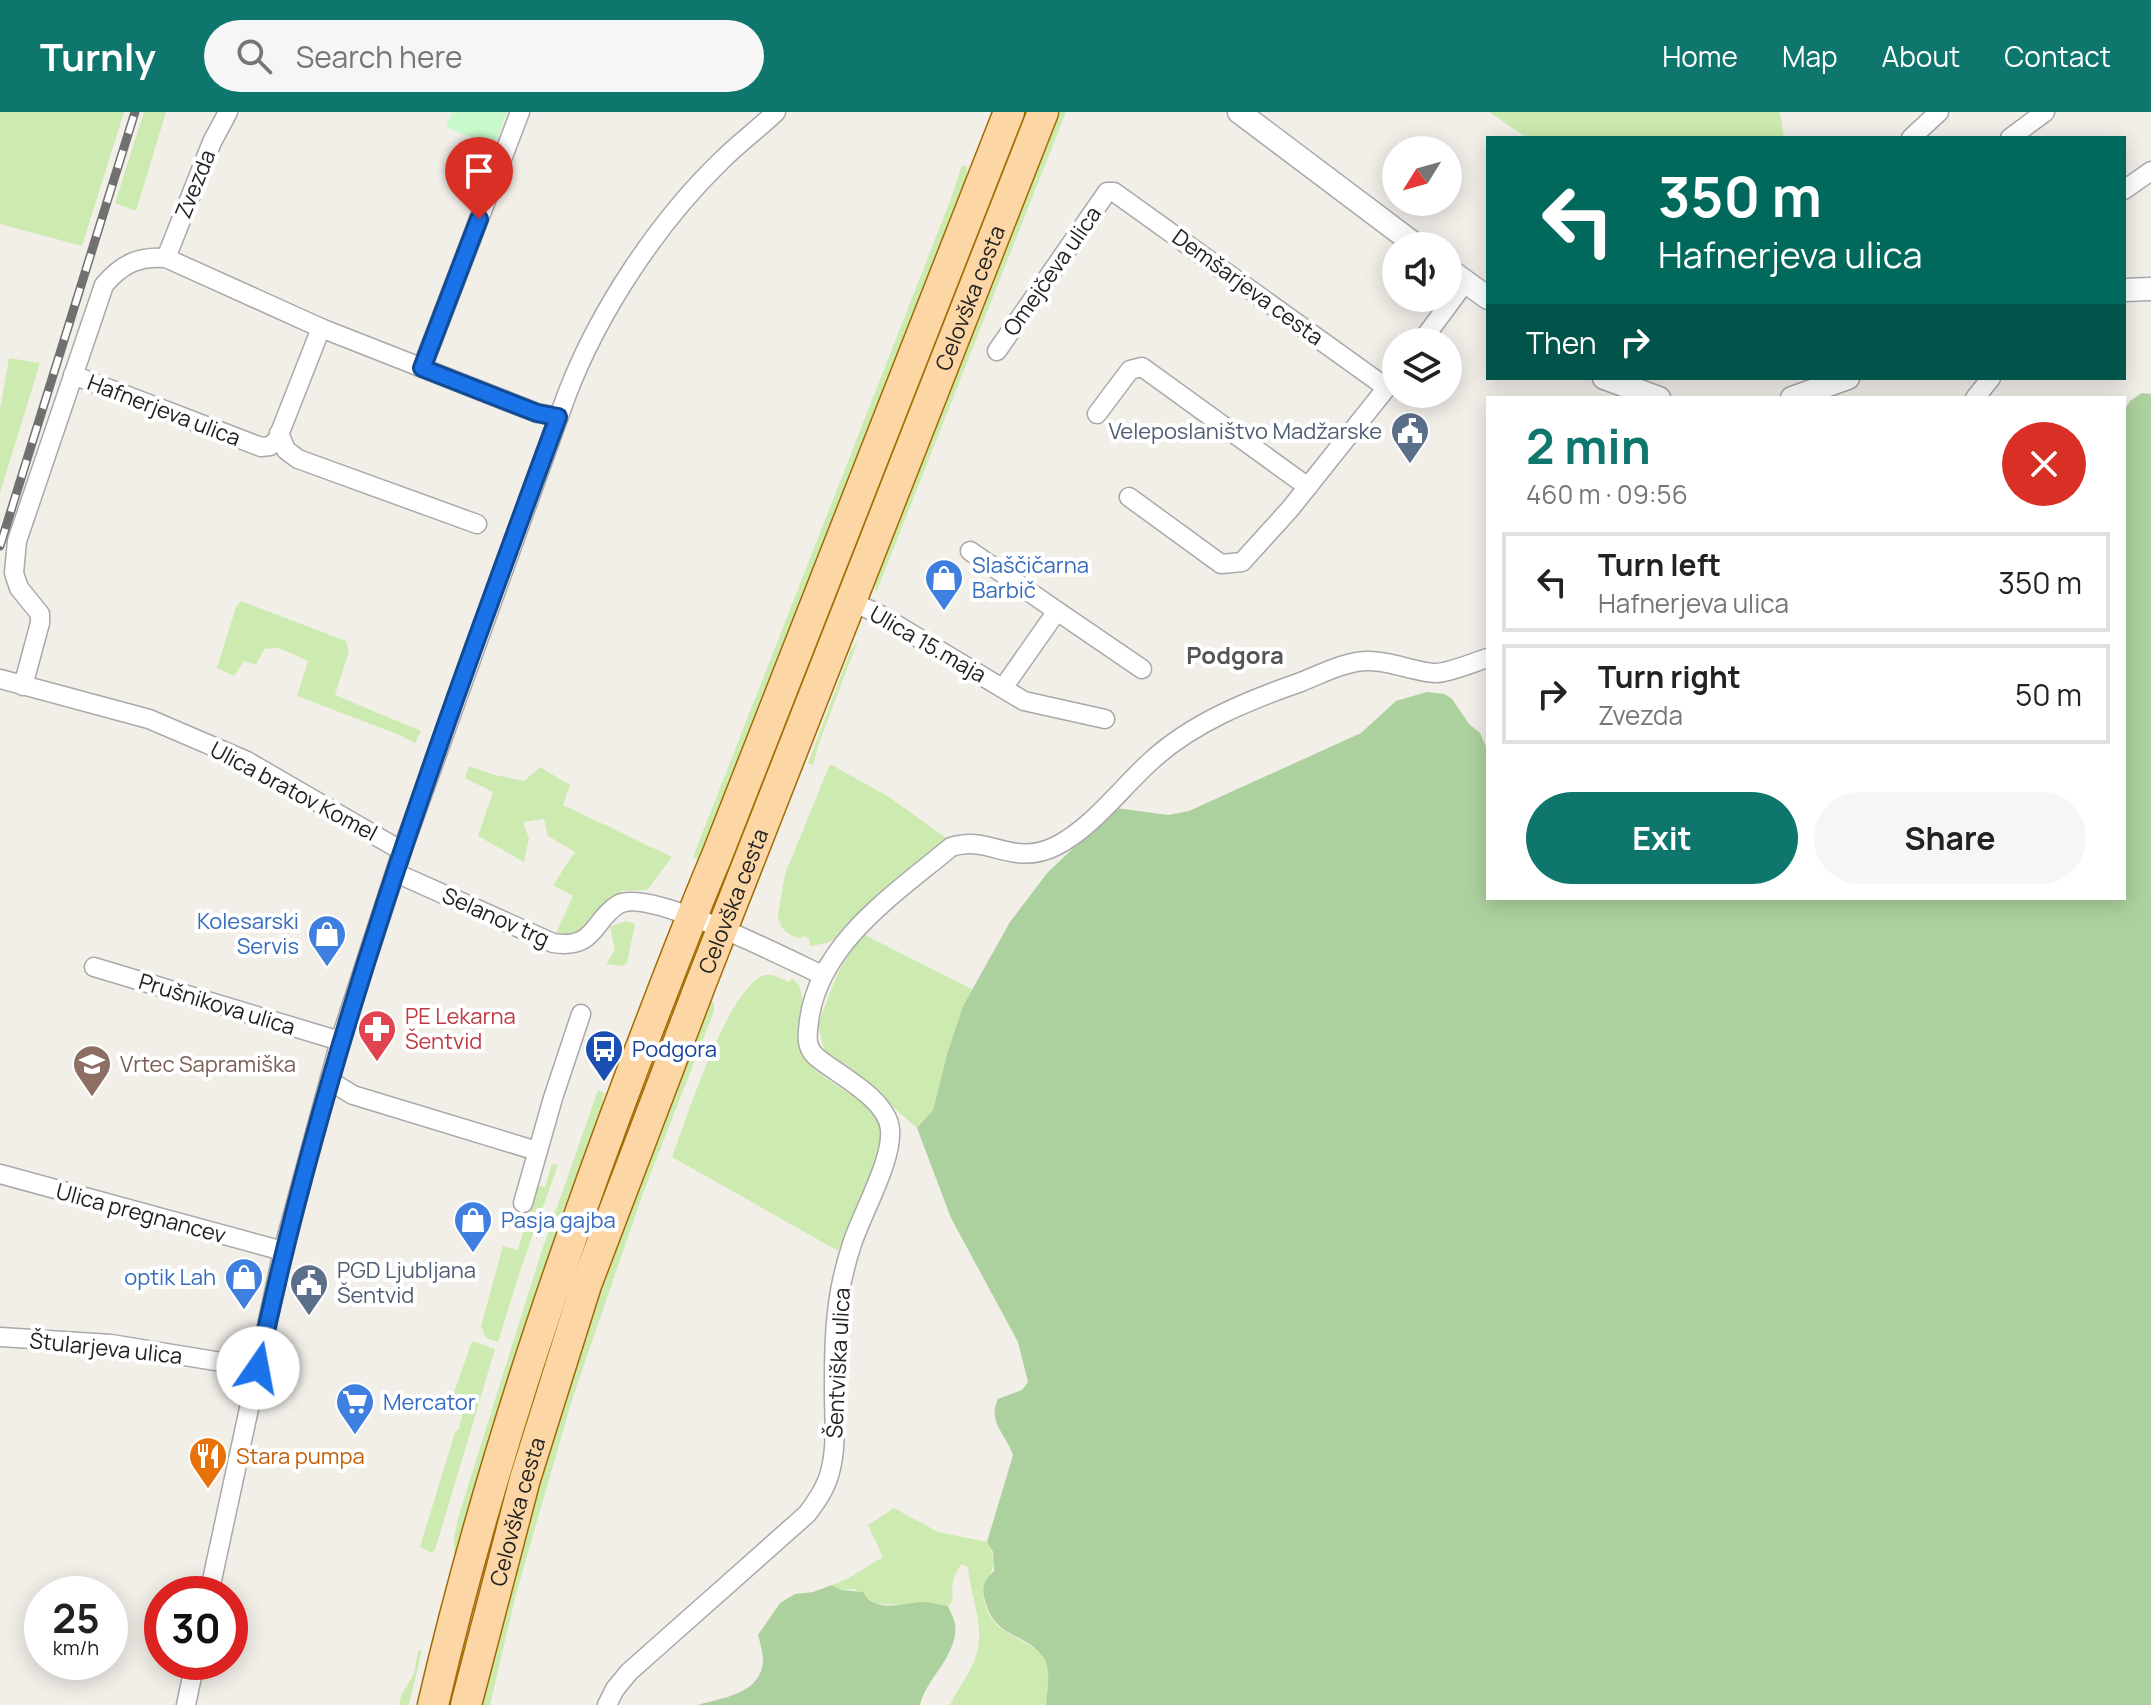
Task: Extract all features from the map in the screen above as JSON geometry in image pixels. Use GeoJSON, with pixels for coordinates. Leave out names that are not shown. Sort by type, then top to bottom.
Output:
{"type":"FeatureCollection","features":[{"type":"Feature","properties":{"kind":"main road","name":"Celovška cesta"},"geometry":{"type":"LineString","coordinates":[[433,1705],[517,1397],[567,1245],[692,915],[1009,112]]}},
{"type":"Feature","properties":{"kind":"main road","name":"Celovška cesta"},"geometry":{"type":"LineString","coordinates":[[466,1705],[525,1479],[586,1285],[1043,112]]}},
{"type":"Feature","properties":{"kind":"street","name":"Zvezda"},"geometry":{"type":"LineString","coordinates":[[166,258],[212,142],[228,112]]}},
{"type":"Feature","properties":{"kind":"street"},"geometry":{"type":"LineString","coordinates":[[422,368],[520,112]]}},
{"type":"Feature","properties":{"kind":"street"},"geometry":{"type":"LineString","coordinates":[[213,1576],[283,1251],[340,1041],[402,851],[558,417],[594,332],[643,253],[720,161],[776,112]]}},
{"type":"Feature","properties":{"kind":"street"},"geometry":{"type":"LineString","coordinates":[[1239,112],[1398,232]]}},
{"type":"Feature","properties":{"kind":"street"},"geometry":{"type":"LineString","coordinates":[[1913,136],[1939,112]]}},
{"type":"Feature","properties":{"kind":"street"},"geometry":{"type":"LineString","coordinates":[[2013,136],[2045,112]]}},
{"type":"Feature","properties":{"kind":"street"},"geometry":{"type":"LineString","coordinates":[[2126,189],[2151,171]]}},
{"type":"Feature","properties":{"kind":"street","name":"Omejčeva ulica"},"geometry":{"type":"LineString","coordinates":[[997,351],[1107,192]]}},
{"type":"Feature","properties":{"kind":"street","name":"Demšarjeva cesta"},"geometry":{"type":"LineString","coordinates":[[1107,192],[1114,192],[1382,375]]}},
{"type":"Feature","properties":{"kind":"street","name":"Hafnerjeva ulica"},"geometry":{"type":"LineString","coordinates":[[23,686],[40,614],[16,580],[17,541],[104,285],[113,275],[144,257],[166,258]]}},
{"type":"Feature","properties":{"kind":"street"},"geometry":{"type":"LineString","coordinates":[[166,258],[321,328],[537,413],[558,417]]}},
{"type":"Feature","properties":{"kind":"street"},"geometry":{"type":"LineString","coordinates":[[1462,279],[1486,297]]}},
{"type":"Feature","properties":{"kind":"street"},"geometry":{"type":"LineString","coordinates":[[2126,290],[2151,289]]}},
{"type":"Feature","properties":{"kind":"street"},"geometry":{"type":"LineString","coordinates":[[321,328],[279,433],[286,450],[298,459],[477,524]]}},
{"type":"Feature","properties":{"kind":"street"},"geometry":{"type":"LineString","coordinates":[[1097,414],[1130,370],[1142,367],[1308,487]]}},
{"type":"Feature","properties":{"kind":"street","name":"Hafnerjeva ulica"},"geometry":{"type":"LineString","coordinates":[[73,375],[261,447],[270,446],[279,433]]}},
{"type":"Feature","properties":{"kind":"street"},"geometry":{"type":"LineString","coordinates":[[1610,380],[1654,396]]}},
{"type":"Feature","properties":{"kind":"street"},"geometry":{"type":"LineString","coordinates":[[1798,396],[1842,380]]}},
{"type":"Feature","properties":{"kind":"street"},"geometry":{"type":"LineString","coordinates":[[1977,396],[1989,380]]}},
{"type":"Feature","properties":{"kind":"street"},"geometry":{"type":"LineString","coordinates":[[1129,497],[1221,564],[1242,562],[1308,487],[1382,394]]}},
{"type":"Feature","properties":{"kind":"street"},"geometry":{"type":"LineString","coordinates":[[970,551],[1142,669]]}},
{"type":"Feature","properties":{"kind":"street","name":"Ulica 15.maja"},"geometry":{"type":"LineString","coordinates":[[851,602],[883,616],[1024,701],[1105,719]]}},
{"type":"Feature","properties":{"kind":"street","name":"Ulica 15.maja"},"geometry":{"type":"LineString","coordinates":[[1003,688],[1057,611]]}},
{"type":"Feature","properties":{"kind":"street"},"geometry":{"type":"LineString","coordinates":[[822,975],[843,945],[873,913],[951,847],[966,842],[1025,856],[1057,846],[1170,745],[1204,724],[1298,682],[1368,660],[1436,673],[1486,659]]}},
{"type":"Feature","properties":{"kind":"street","name":"Ulica bratov Komel"},"geometry":{"type":"LineString","coordinates":[[0,679],[149,719],[247,761],[402,851]]}},
{"type":"Feature","properties":{"kind":"street","name":"Selanov trg"},"geometry":{"type":"LineString","coordinates":[[396,873],[541,940],[566,945],[582,941],[618,905],[631,901],[692,915],[822,975]]}},
{"type":"Feature","properties":{"kind":"street","name":"Prušnikova ulica"},"geometry":{"type":"LineString","coordinates":[[94,967],[340,1041]]}},
{"type":"Feature","properties":{"kind":"street","name":"Šentviška ulica"},"geometry":{"type":"LineString","coordinates":[[607,1705],[629,1672],[807,1514],[818,1500],[831,1470],[834,1359],[840,1293],[852,1243],[890,1138],[890,1124],[881,1108],[864,1092],[815,1057],[809,1048],[807,1037],[811,1009],[822,975]]}},
{"type":"Feature","properties":{"kind":"street"},"geometry":{"type":"LineString","coordinates":[[523,1203],[581,1014]]}},
{"type":"Feature","properties":{"kind":"street"},"geometry":{"type":"LineString","coordinates":[[330,1081],[353,1095],[537,1151]]}},
{"type":"Feature","properties":{"kind":"street","name":"Ulica pregnancev"},"geometry":{"type":"LineString","coordinates":[[0,1174],[283,1251]]}},
{"type":"Feature","properties":{"kind":"street","name":"Štularjeva ulica"},"geometry":{"type":"LineString","coordinates":[[0,1337],[111,1344],[258,1368]]}},
{"type":"Feature","properties":{"kind":"street"},"geometry":{"type":"LineString","coordinates":[[186,1705],[191,1680]]}},
{"type":"Feature","properties":{"kind":"green space"},"geometry":{"type":"Polygon","coordinates":[[[0,112],[124,112],[82,246],[0,224],[0,112]]]}},
{"type":"Feature","properties":{"kind":"green space"},"geometry":{"type":"Polygon","coordinates":[[[144,112],[166,112],[136,211],[115,203],[144,112]]]}},
{"type":"Feature","properties":{"kind":"green space"},"geometry":{"type":"Polygon","coordinates":[[[452,112],[507,112],[494,146],[446,127],[452,112]]]}},
{"type":"Feature","properties":{"kind":"green space"},"geometry":{"type":"Polygon","coordinates":[[[1054,112],[1066,112],[876,593],[873,570],[1054,112]]]}},
{"type":"Feature","properties":{"kind":"green space"},"geometry":{"type":"Polygon","coordinates":[[[1489,112],[1780,112],[1784,136],[1524,136],[1489,112]]]}},
{"type":"Feature","properties":{"kind":"green space"},"geometry":{"type":"Polygon","coordinates":[[[962,165],[967,167],[965,191],[704,861],[693,857],[950,201],[962,165]]]}},
{"type":"Feature","properties":{"kind":"green space"},"geometry":{"type":"Polygon","coordinates":[[[9,358],[40,363],[0,493],[0,409],[9,358]]]}},
{"type":"Feature","properties":{"kind":"green space"},"geometry":{"type":"Polygon","coordinates":[[[2142,393],[2151,394],[2151,1705],[1046,1705],[1046,1662],[1036,1649],[997,1624],[984,1594],[985,1582],[994,1571],[993,1552],[987,1542],[1013,1455],[996,1421],[995,1407],[998,1399],[1022,1390],[1028,1382],[1018,1342],[951,1218],[917,1128],[933,1110],[963,1006],[1010,922],[1048,872],[1116,808],[1168,815],[1189,811],[1361,733],[1396,701],[1427,692],[1445,694],[1452,699],[1469,724],[1480,733],[1486,746],[1486,900],[2126,900],[2126,407],[2142,393]]]}},
{"type":"Feature","properties":{"kind":"green space"},"geometry":{"type":"Polygon","coordinates":[[[241,601],[346,641],[349,651],[335,695],[421,731],[415,743],[297,696],[308,661],[279,648],[264,649],[256,665],[244,661],[234,676],[217,668],[236,607],[241,601]]]}},
{"type":"Feature","properties":{"kind":"green space"},"geometry":{"type":"Polygon","coordinates":[[[858,640],[813,765],[808,763],[850,652],[858,640]]]}},
{"type":"Feature","properties":{"kind":"green space"},"geometry":{"type":"Polygon","coordinates":[[[830,764],[889,797],[952,842],[840,935],[827,943],[810,946],[809,938],[802,936],[801,939],[785,931],[778,915],[785,874],[830,764]]]}},
{"type":"Feature","properties":{"kind":"green space"},"geometry":{"type":"Polygon","coordinates":[[[469,766],[524,781],[540,767],[570,785],[563,805],[672,857],[647,890],[621,891],[580,932],[572,936],[555,935],[573,896],[553,885],[575,852],[548,836],[544,819],[523,822],[529,838],[524,862],[478,836],[493,792],[465,778],[469,766]]]}},
{"type":"Feature","properties":{"kind":"green space"},"geometry":{"type":"Polygon","coordinates":[[[626,921],[635,924],[627,963],[622,966],[606,964],[615,950],[610,927],[626,921]]]}},
{"type":"Feature","properties":{"kind":"green space"},"geometry":{"type":"Polygon","coordinates":[[[863,934],[972,989],[947,1054],[933,1110],[917,1128],[853,1072],[825,1052],[818,1025],[842,966],[863,934]]]}},
{"type":"Feature","properties":{"kind":"green space"},"geometry":{"type":"Polygon","coordinates":[[[764,975],[773,975],[789,982],[792,978],[799,986],[802,1002],[797,1037],[809,1064],[859,1100],[879,1120],[882,1132],[877,1166],[838,1251],[672,1157],[723,1028],[750,985],[764,975]]]}},
{"type":"Feature","properties":{"kind":"green space"},"geometry":{"type":"Polygon","coordinates":[[[706,999],[714,1002],[714,1011],[642,1196],[572,1400],[516,1594],[490,1705],[480,1705],[561,1396],[706,999]]]}},
{"type":"Feature","properties":{"kind":"green space"},"geometry":{"type":"Polygon","coordinates":[[[598,1090],[604,1093],[600,1119],[461,1556],[454,1554],[458,1518],[541,1253],[598,1090]]]}},
{"type":"Feature","properties":{"kind":"green space"},"geometry":{"type":"Polygon","coordinates":[[[552,1164],[558,1165],[498,1342],[486,1338],[481,1326],[503,1246],[518,1250],[537,1185],[545,1187],[552,1164]]]}},
{"type":"Feature","properties":{"kind":"green space"},"geometry":{"type":"Polygon","coordinates":[[[472,1341],[495,1349],[435,1550],[431,1553],[420,1547],[455,1432],[459,1429],[463,1411],[448,1410],[472,1341]]]}},
{"type":"Feature","properties":{"kind":"green space"},"geometry":{"type":"Polygon","coordinates":[[[894,1508],[938,1532],[987,1542],[993,1563],[985,1585],[985,1603],[996,1624],[1038,1651],[1044,1659],[1049,1672],[1046,1705],[950,1705],[970,1670],[978,1648],[979,1628],[968,1567],[962,1564],[956,1572],[952,1586],[953,1601],[948,1606],[921,1602],[912,1605],[876,1604],[855,1589],[840,1590],[832,1585],[883,1557],[868,1525],[894,1508]]]}},
{"type":"Feature","properties":{"kind":"green space"},"geometry":{"type":"Polygon","coordinates":[[[832,1585],[841,1590],[863,1592],[868,1599],[882,1605],[922,1602],[948,1606],[955,1624],[952,1646],[920,1705],[697,1705],[748,1688],[761,1672],[763,1661],[758,1635],[780,1603],[795,1594],[832,1585]]]}},
{"type":"Feature","properties":{"kind":"green space"},"geometry":{"type":"Polygon","coordinates":[[[422,1650],[409,1705],[399,1705],[414,1673],[418,1651],[422,1650]]]}},
{"type":"Feature","properties":{"kind":"railway"},"geometry":{"type":"LineString","coordinates":[[0,546],[135,112]]}},
{"type":"Feature","properties":{"kind":"place","name":"Veleposlaništvo Madžarske"},"geometry":{"type":"Point","coordinates":[1410,465]}},
{"type":"Feature","properties":{"kind":"place","name":"Slaščičarna Barbič"},"geometry":{"type":"Point","coordinates":[944,612]}},
{"type":"Feature","properties":{"kind":"place","name":"Kolesarski Servis"},"geometry":{"type":"Point","coordinates":[327,968]}},
{"type":"Feature","properties":{"kind":"place","name":"PE Lekarna Šentvid"},"geometry":{"type":"Point","coordinates":[377,1063]}},
{"type":"Feature","properties":{"kind":"place","name":"Podgora"},"geometry":{"type":"Point","coordinates":[604,1083]}},
{"type":"Feature","properties":{"kind":"place","name":"Vrtec Sapramiška"},"geometry":{"type":"Point","coordinates":[92,1098]}},
{"type":"Feature","properties":{"kind":"place","name":"Pasja gajba"},"geometry":{"type":"Point","coordinates":[473,1254]}},
{"type":"Feature","properties":{"kind":"place","name":"optik Lah"},"geometry":{"type":"Point","coordinates":[244,1311]}},
{"type":"Feature","properties":{"kind":"place","name":"PGD Ljubljana Šentvid"},"geometry":{"type":"Point","coordinates":[309,1317]}},
{"type":"Feature","properties":{"kind":"place","name":"Mercator"},"geometry":{"type":"Point","coordinates":[355,1436]}},
{"type":"Feature","properties":{"kind":"place","name":"Stara pumpa"},"geometry":{"type":"Point","coordinates":[208,1490]}},
{"type":"Feature","properties":{"kind":"district","name":"Podgora"},"geometry":{"type":"Point","coordinates":[1235,654]}},
{"type":"Feature","properties":{"kind":"route"},"geometry":{"type":"LineString","coordinates":[[258,1368],[283,1251],[340,1041],[402,851],[558,417],[537,413],[422,368],[479,219]]}}]}
